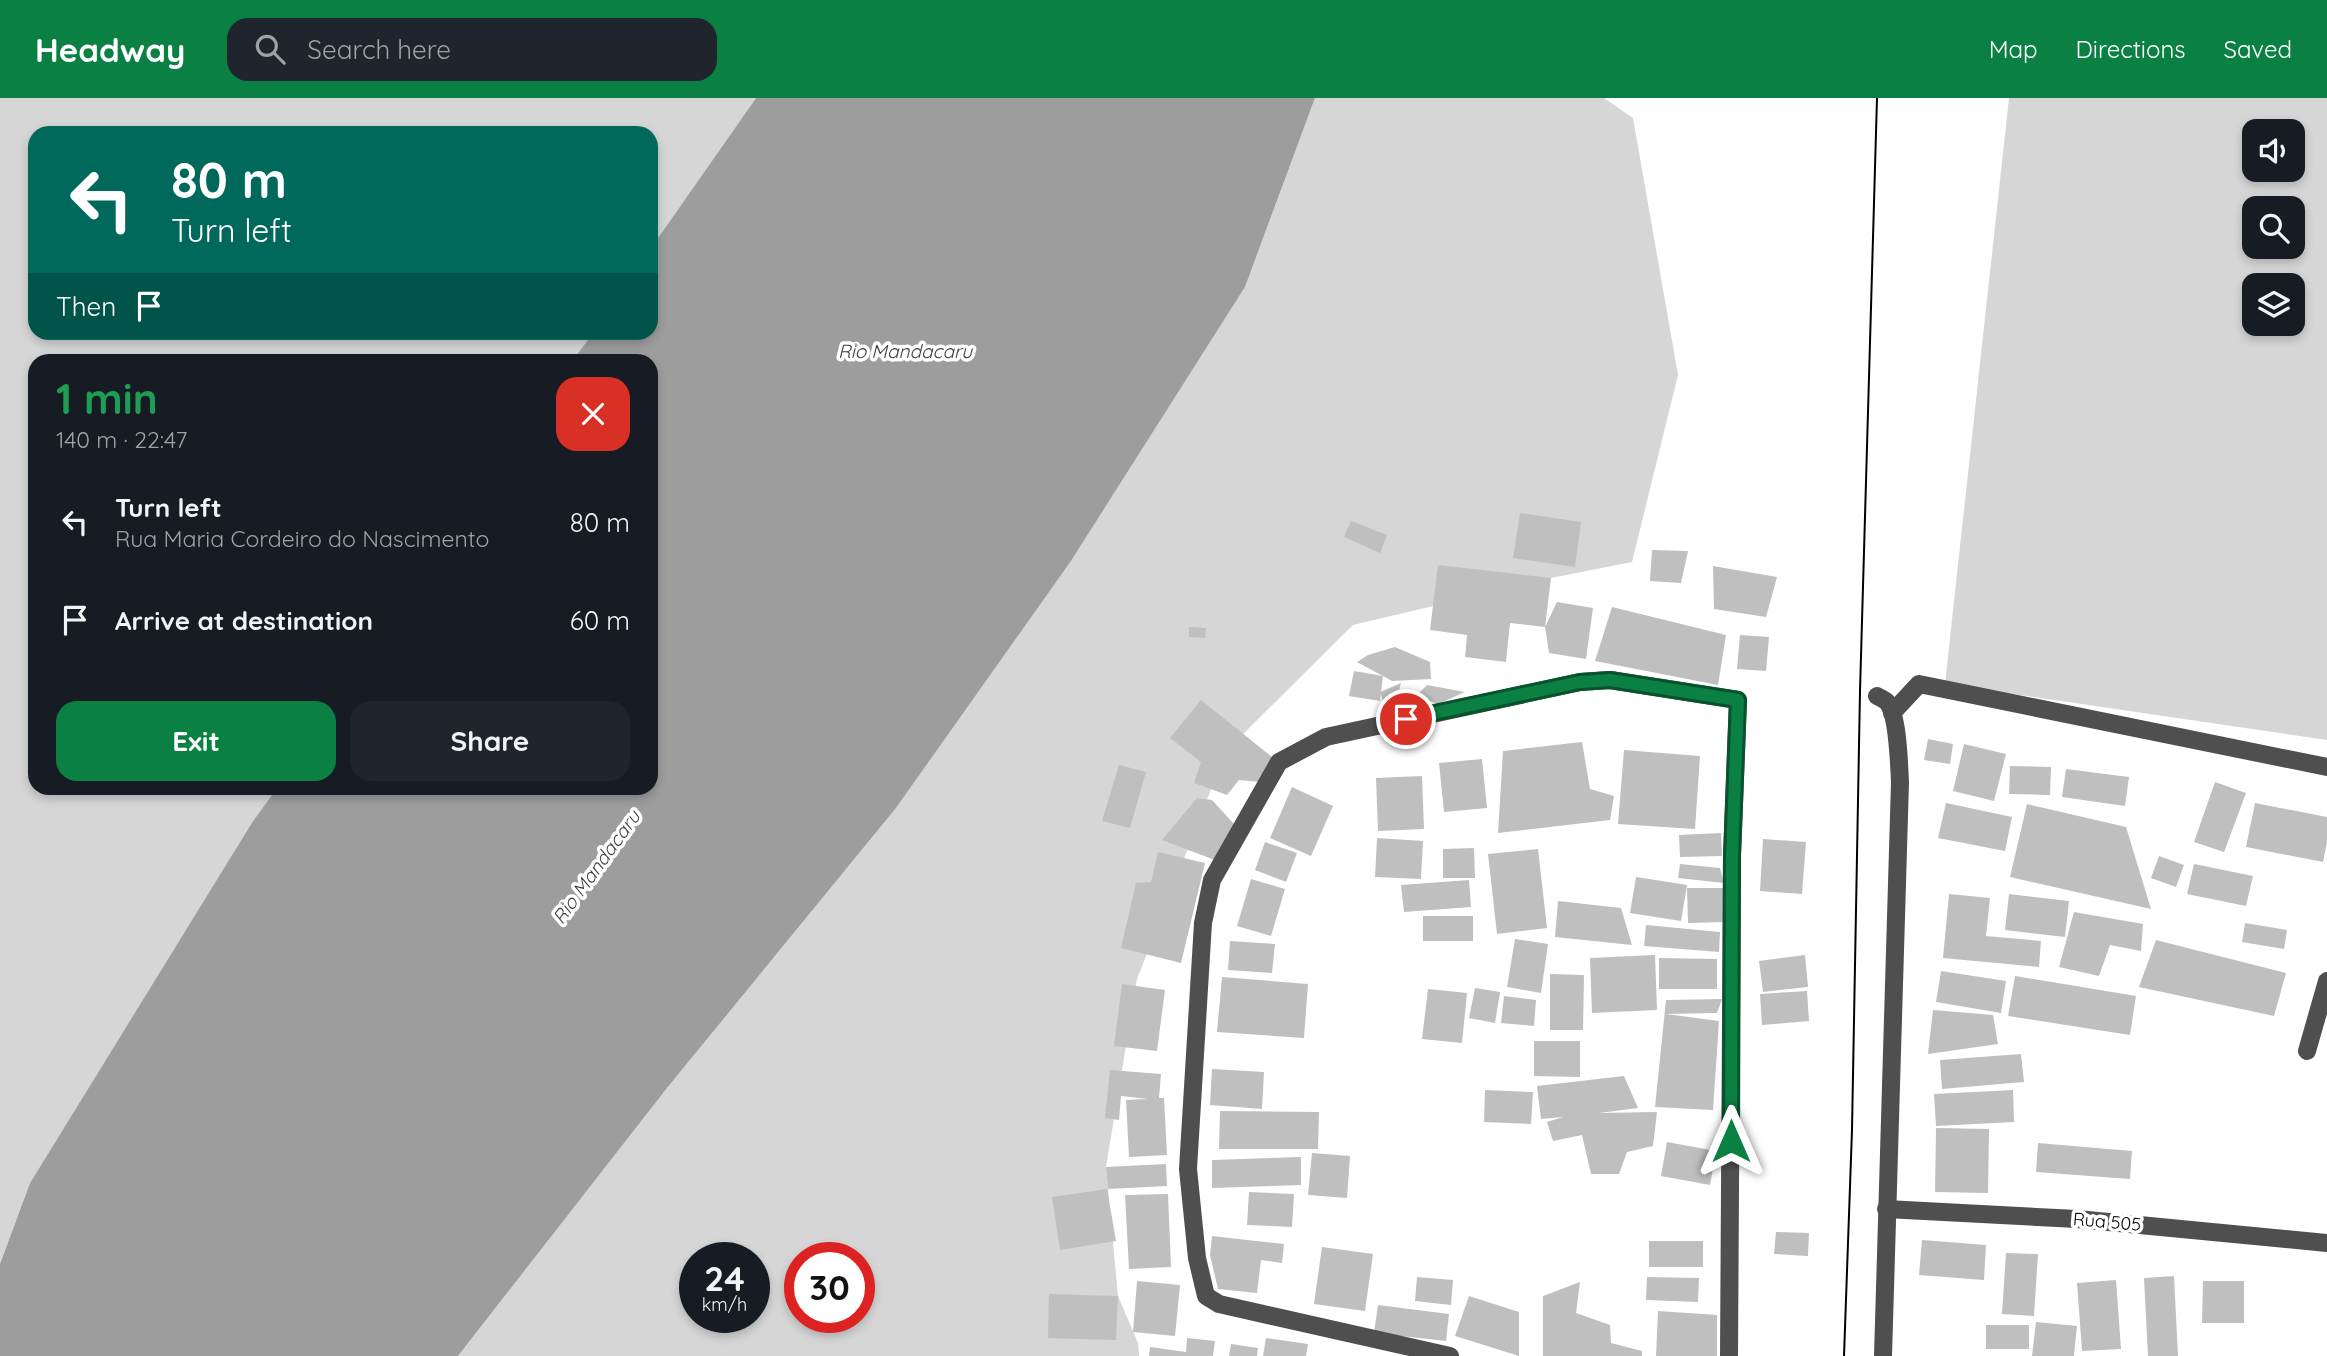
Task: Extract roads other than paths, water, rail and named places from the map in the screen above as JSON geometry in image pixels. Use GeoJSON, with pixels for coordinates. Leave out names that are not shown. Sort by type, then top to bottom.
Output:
{"type":"FeatureCollection","features":[{"type":"Feature","properties":{"kind":"street"},"geometry":{"type":"LineString","coordinates":[[1450,1356],[1219,1304],[1206,1296],[1196,1258],[1188,1169],[1203,923],[1212,880],[1279,762],[1326,737],[1580,682],[1610,680],[1738,700],[1732,856],[1729,1356]]}},
{"type":"Feature","properties":{"kind":"street"},"geometry":{"type":"LineString","coordinates":[[1892,713],[1919,684],[2327,767]]}},
{"type":"Feature","properties":{"kind":"street"},"geometry":{"type":"LineString","coordinates":[[1877,696],[1886,701],[1892,713],[1900,782],[1883,1356]]}},
{"type":"Feature","properties":{"kind":"street"},"geometry":{"type":"LineString","coordinates":[[2307,1051],[2327,981]]}},
{"type":"Feature","properties":{"kind":"street","name":"Rua 505"},"geometry":{"type":"LineString","coordinates":[[1886,1209],[2077,1219],[2327,1243]]}},
{"type":"Feature","properties":{"kind":"water","name":"Rio Mandacaru"},"geometry":{"type":"Polygon","coordinates":[[[756,98],[1315,98],[1245,287],[1071,561],[896,808],[667,1088],[458,1356],[0,1356],[0,1264],[30,1183],[253,821],[272,795],[658,795],[658,354],[577,354],[588,340],[658,340],[658,238],[756,98]]]}},
{"type":"Feature","properties":{"kind":"tram line"},"geometry":{"type":"LineString","coordinates":[[1844,1356],[1877,98]]}}]}
